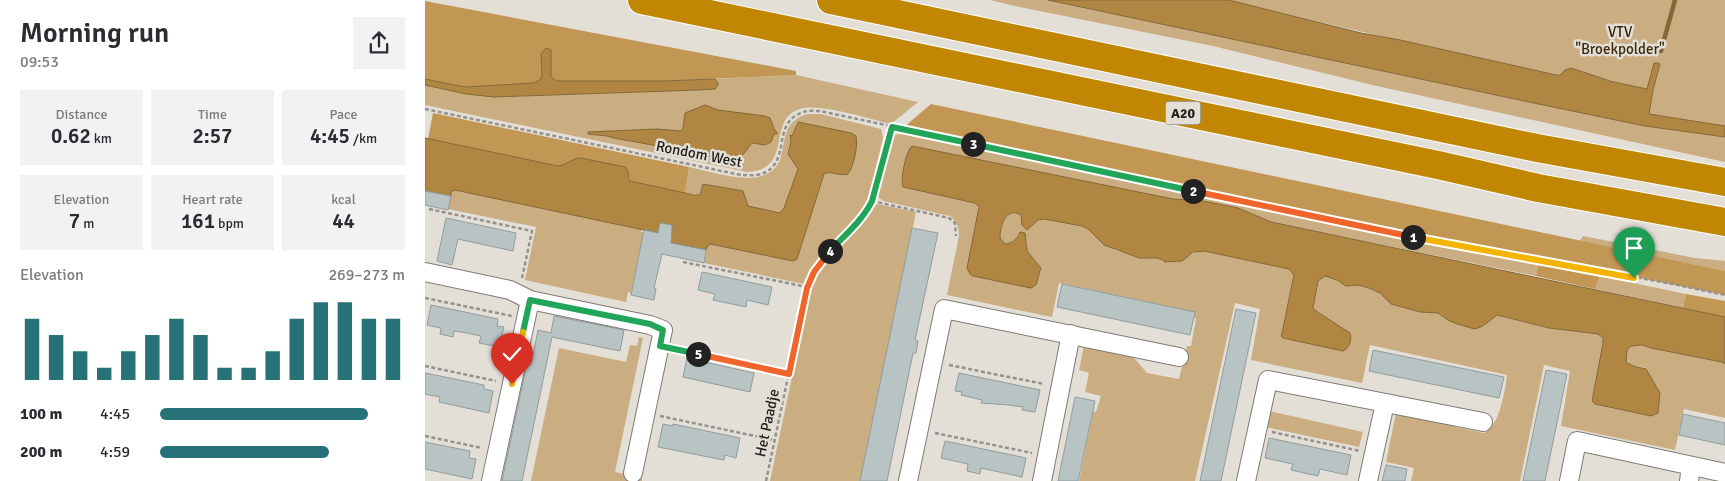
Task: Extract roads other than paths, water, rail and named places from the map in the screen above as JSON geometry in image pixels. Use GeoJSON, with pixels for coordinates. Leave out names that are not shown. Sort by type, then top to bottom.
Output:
{"type":"FeatureCollection","features":[{"type":"Feature","properties":{"kind":"highway","name":"A20"},"geometry":{"type":"LineString","coordinates":[[642,0],[1428,163],[1538,188],[1725,222]]}},
{"type":"Feature","properties":{"kind":"highway"},"geometry":{"type":"LineString","coordinates":[[831,0],[1528,146],[1725,182]]}},
{"type":"Feature","properties":{"kind":"highway"},"geometry":{"type":"LineString","coordinates":[[911,0],[981,31]]}},
{"type":"Feature","properties":{"kind":"street"},"geometry":{"type":"LineString","coordinates":[[425,272],[510,290],[524,297],[650,324],[661,338],[633,473]]}},
{"type":"Feature","properties":{"kind":"street"},"geometry":{"type":"LineString","coordinates":[[491,481],[526,319],[524,297]]}},
{"type":"Feature","properties":{"kind":"street"},"geometry":{"type":"LineString","coordinates":[[908,481],[944,308],[1179,357]]}},
{"type":"Feature","properties":{"kind":"street"},"geometry":{"type":"LineString","coordinates":[[1042,481],[1071,334]]}},
{"type":"Feature","properties":{"kind":"street"},"geometry":{"type":"LineString","coordinates":[[1246,481],[1268,380],[1483,422]]}},
{"type":"Feature","properties":{"kind":"street"},"geometry":{"type":"LineString","coordinates":[[1368,481],[1385,403]]}},
{"type":"Feature","properties":{"kind":"street"},"geometry":{"type":"LineString","coordinates":[[1569,481],[1577,441],[1690,474],[1725,473]]}},
{"type":"Feature","properties":{"kind":"waterway"},"geometry":{"type":"LineString","coordinates":[[1661,51],[1675,0]]}},
{"type":"Feature","properties":{"kind":"park label","name":"VTV \"Broekpolder\""},"geometry":{"type":"Point","coordinates":[1620,40]}}]}
